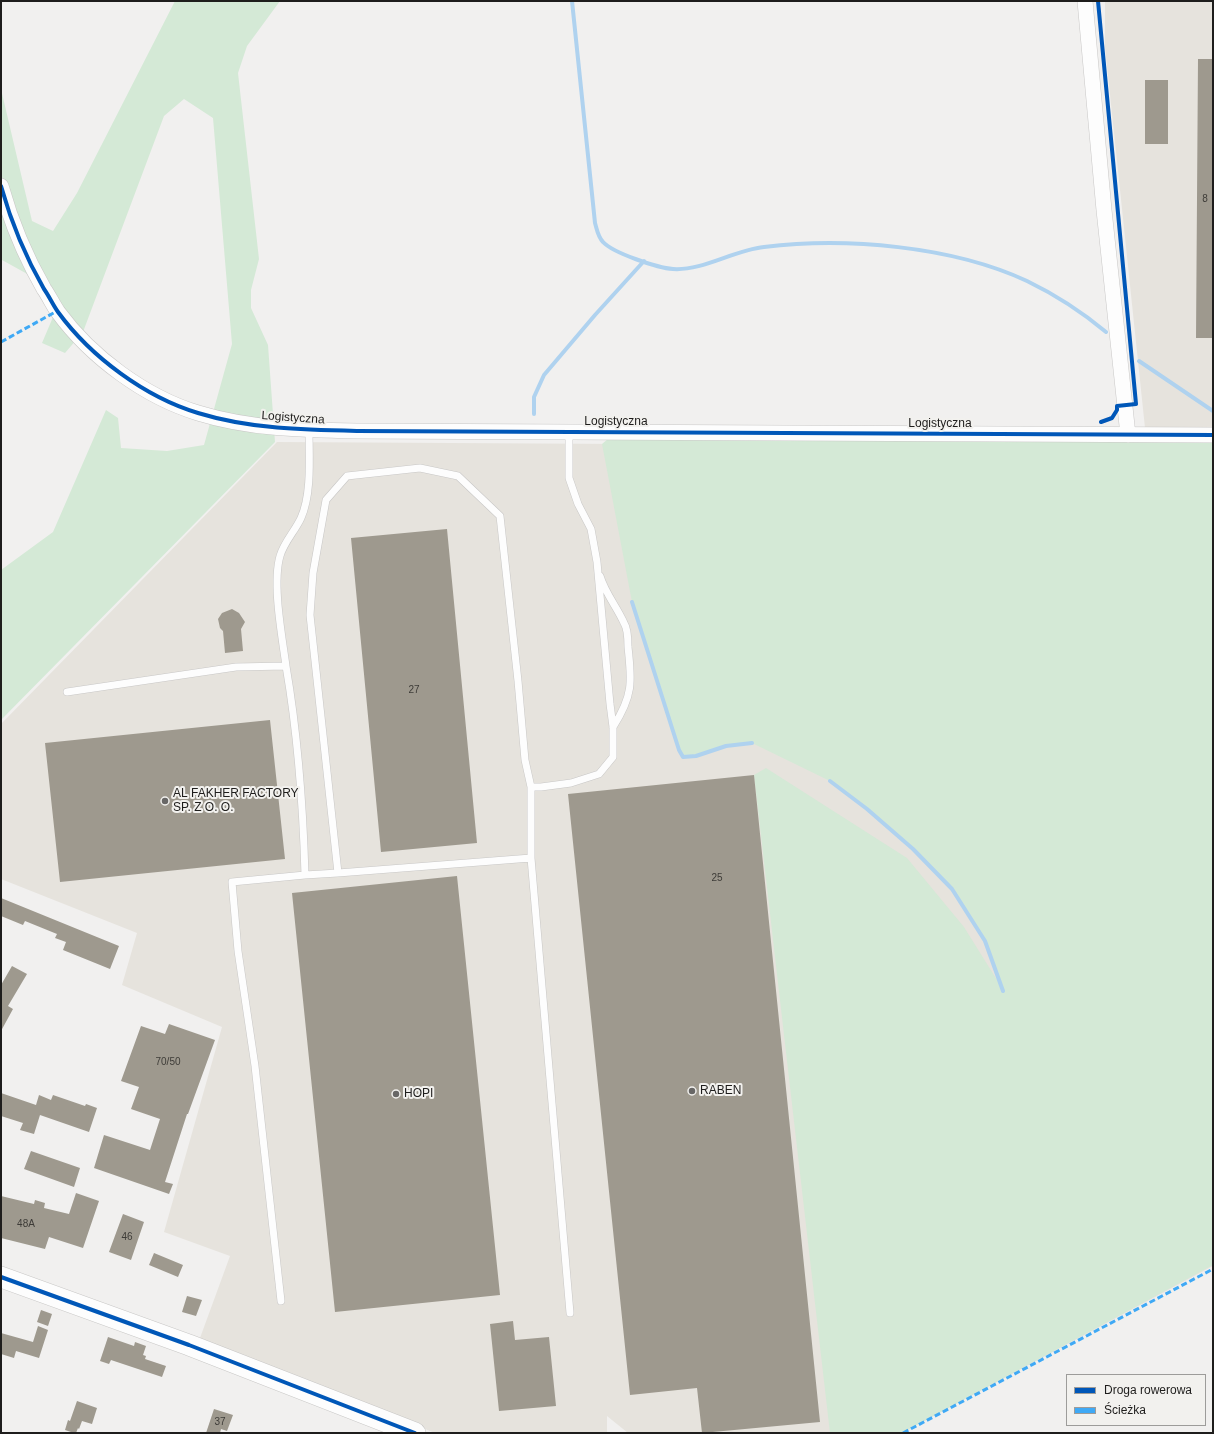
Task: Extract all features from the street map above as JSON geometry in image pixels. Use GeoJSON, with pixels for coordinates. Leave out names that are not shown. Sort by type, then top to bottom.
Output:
{"type":"FeatureCollection","features":[{"type":"Feature","properties":{"kind":"street"},"geometry":{"type":"LineString","coordinates":[[1085,1],[1104,210],[1128,435]]}},
{"type":"Feature","properties":{"kind":"street","name":"Logistyczna"},"geometry":{"type":"LineString","coordinates":[[1,186],[6,205],[21,243],[37,277],[57,311],[77,335],[103,360],[136,384],[167,400],[198,413],[243,424],[295,430],[1213,435]]}},
{"type":"Feature","properties":{"kind":"street"},"geometry":{"type":"LineString","coordinates":[[1,1277],[137,1325],[415,1433]]}},
{"type":"Feature","properties":{"kind":"lane"},"geometry":{"type":"LineString","coordinates":[[305,875],[304,815],[298,748],[279,609],[277,574],[280,555],[301,517],[307,496],[309,430]]}},
{"type":"Feature","properties":{"kind":"lane"},"geometry":{"type":"LineString","coordinates":[[569,431],[569,478],[578,504],[590,529],[602,581],[625,624],[631,673],[630,693],[622,712],[613,727]]}},
{"type":"Feature","properties":{"kind":"lane"},"geometry":{"type":"LineString","coordinates":[[338,873],[310,615],[313,574],[326,500],[347,476],[420,468],[458,476],[500,516],[525,760],[531,786],[532,858],[570,1313]]}},
{"type":"Feature","properties":{"kind":"lane"},"geometry":{"type":"LineString","coordinates":[[531,786],[541,787],[571,783],[599,774],[613,757],[613,727],[597,562]]}},
{"type":"Feature","properties":{"kind":"lane"},"geometry":{"type":"LineString","coordinates":[[67,692],[236,667],[286,666]]}},
{"type":"Feature","properties":{"kind":"lane"},"geometry":{"type":"LineString","coordinates":[[281,1301],[255,1066],[238,951],[232,882],[532,858]]}},
{"type":"Feature","properties":{"kind":"shaded area"},"geometry":{"type":"Polygon","coordinates":[[[1105,1],[1213,1],[1213,1266],[902,1433],[628,1433],[607,1416],[607,1433],[435,1433],[200,1338],[230,1256],[164,1232],[222,1027],[122,985],[137,933],[1,879],[1,724],[277,442],[1147,447],[1105,47],[1105,1]]]}},
{"type":"Feature","properties":{"kind":"green space"},"geometry":{"type":"Polygon","coordinates":[[[175,1],[280,1],[247,46],[238,73],[259,259],[251,290],[251,308],[268,345],[275,442],[1,720],[1,570],[53,532],[106,410],[118,418],[121,448],[167,451],[204,445],[232,344],[213,118],[184,99],[164,116],[83,332],[65,353],[42,343],[59,303],[49,286],[2,260],[1,258],[1,89],[32,221],[53,231],[77,193],[175,1]]]}},
{"type":"Feature","properties":{"kind":"green space"},"geometry":{"type":"Polygon","coordinates":[[[616,432],[1213,435],[1213,1265],[902,1433],[830,1433],[754,775],[766,768],[907,858],[964,927],[1002,988],[985,941],[952,889],[913,849],[867,809],[830,781],[752,743],[726,746],[696,756],[683,757],[679,750],[632,602],[602,444],[616,432]]]}},
{"type":"Feature","properties":{"kind":"building"},"geometry":{"type":"Polygon","coordinates":[[[1198,59],[1213,59],[1213,338],[1196,338],[1198,59]]]}},
{"type":"Feature","properties":{"kind":"building"},"geometry":{"type":"Polygon","coordinates":[[[1145,80],[1168,80],[1168,144],[1145,144],[1145,80]]]}},
{"type":"Feature","properties":{"kind":"building"},"geometry":{"type":"Polygon","coordinates":[[[447,529],[477,843],[381,852],[351,538],[447,529]]]}},
{"type":"Feature","properties":{"kind":"building"},"geometry":{"type":"Polygon","coordinates":[[[232,609],[239,613],[245,622],[241,629],[243,651],[225,653],[223,631],[220,628],[218,619],[222,613],[232,609]]]}},
{"type":"Feature","properties":{"kind":"building","name":"AL FAKHER FACTORY SP. Z O. O."},"geometry":{"type":"Polygon","coordinates":[[[270,720],[285,859],[60,882],[45,743],[270,720]]]}},
{"type":"Feature","properties":{"kind":"building","name":"RABEN"},"geometry":{"type":"Polygon","coordinates":[[[754,775],[820,1422],[702,1433],[697,1388],[630,1395],[568,794],[754,775]]]}},
{"type":"Feature","properties":{"kind":"building","name":"HOPI"},"geometry":{"type":"Polygon","coordinates":[[[457,876],[500,1295],[335,1312],[292,893],[457,876]]]}},
{"type":"Feature","properties":{"kind":"building"},"geometry":{"type":"Polygon","coordinates":[[[1,898],[119,946],[110,969],[63,950],[66,942],[55,938],[57,934],[25,921],[23,925],[1,916],[1,898]]]}},
{"type":"Feature","properties":{"kind":"building"},"geometry":{"type":"Polygon","coordinates":[[[12,966],[27,974],[8,1006],[13,1009],[1,1031],[1,985],[12,966]]]}},
{"type":"Feature","properties":{"kind":"building"},"geometry":{"type":"Polygon","coordinates":[[[169,1024],[215,1040],[187,1114],[165,1182],[173,1184],[169,1194],[94,1168],[104,1135],[150,1150],[160,1119],[131,1109],[139,1087],[121,1081],[141,1026],[165,1034],[169,1024]]]}},
{"type":"Feature","properties":{"kind":"building"},"geometry":{"type":"Polygon","coordinates":[[[1,1093],[36,1105],[39,1095],[51,1100],[53,1095],[85,1106],[86,1104],[97,1108],[89,1132],[40,1115],[34,1134],[20,1130],[23,1123],[1,1116],[1,1093]]]}},
{"type":"Feature","properties":{"kind":"building"},"geometry":{"type":"Polygon","coordinates":[[[31,1151],[80,1168],[74,1187],[24,1169],[31,1151]]]}},
{"type":"Feature","properties":{"kind":"building"},"geometry":{"type":"Polygon","coordinates":[[[76,1193],[99,1201],[83,1248],[49,1237],[45,1249],[1,1238],[1,1196],[34,1204],[35,1200],[45,1203],[44,1208],[69,1214],[76,1193]]]}},
{"type":"Feature","properties":{"kind":"building"},"geometry":{"type":"Polygon","coordinates":[[[123,1214],[144,1222],[131,1260],[109,1252],[123,1214]]]}},
{"type":"Feature","properties":{"kind":"building"},"geometry":{"type":"Polygon","coordinates":[[[154,1253],[183,1265],[178,1277],[149,1265],[154,1253]]]}},
{"type":"Feature","properties":{"kind":"building"},"geometry":{"type":"Polygon","coordinates":[[[187,1296],[202,1300],[196,1316],[182,1312],[187,1296]]]}},
{"type":"Feature","properties":{"kind":"building"},"geometry":{"type":"Polygon","coordinates":[[[41,1310],[52,1314],[48,1326],[37,1322],[41,1310]]]}},
{"type":"Feature","properties":{"kind":"building"},"geometry":{"type":"Polygon","coordinates":[[[513,1321],[515,1340],[549,1337],[556,1406],[499,1411],[490,1324],[513,1321]]]}},
{"type":"Feature","properties":{"kind":"building"},"geometry":{"type":"Polygon","coordinates":[[[38,1326],[48,1330],[39,1358],[16,1351],[14,1358],[1,1354],[1,1333],[33,1342],[38,1326]]]}},
{"type":"Feature","properties":{"kind":"building"},"geometry":{"type":"Polygon","coordinates":[[[108,1337],[134,1346],[135,1342],[146,1346],[143,1355],[146,1356],[145,1359],[166,1366],[162,1377],[111,1360],[109,1364],[100,1361],[108,1337]]]}},
{"type":"Feature","properties":{"kind":"building"},"geometry":{"type":"Polygon","coordinates":[[[77,1401],[97,1408],[92,1424],[82,1421],[79,1429],[78,1428],[76,1433],[74,1433],[65,1430],[77,1401]]]}},
{"type":"Feature","properties":{"kind":"building"},"geometry":{"type":"Polygon","coordinates":[[[214,1409],[233,1415],[227,1431],[221,1429],[220,1433],[206,1433],[214,1409]]]}},
{"type":"Feature","properties":{"kind":"waterway"},"geometry":{"type":"LineString","coordinates":[[572,1],[595,223],[600,238],[603,242],[616,251],[657,266],[673,269],[696,267],[753,249],[796,244],[863,244],[932,252],[998,269],[1027,281],[1068,304],[1106,332]]}},
{"type":"Feature","properties":{"kind":"waterway"},"geometry":{"type":"LineString","coordinates":[[534,414],[534,397],[544,375],[595,315],[644,261]]}},
{"type":"Feature","properties":{"kind":"waterway"},"geometry":{"type":"LineString","coordinates":[[1139,361],[1213,411]]}},
{"type":"Feature","properties":{"kind":"waterway"},"geometry":{"type":"LineString","coordinates":[[632,602],[679,750],[683,757],[696,756],[726,746],[752,743]]}},
{"type":"Feature","properties":{"kind":"waterway"},"geometry":{"type":"LineString","coordinates":[[830,781],[867,809],[913,849],[952,889],[985,941],[1003,991]]}},
{"type":"Feature","properties":{"kind":"marked path"},"geometry":{"type":"LineString","coordinates":[[1,342],[57,311]]}},
{"type":"Feature","properties":{"kind":"marked path"},"geometry":{"type":"LineString","coordinates":[[903,1433],[1213,1269]]}},
{"type":"Feature","properties":{"kind":"cycle path"},"geometry":{"type":"LineString","coordinates":[[1098,1],[1136,404],[1117,406],[1117,410],[1112,418],[1101,422]]}},
{"type":"Feature","properties":{"kind":"cycle path"},"geometry":{"type":"LineString","coordinates":[[1,186],[19,239],[37,277],[58,312],[86,345],[120,373],[158,397],[198,413],[237,422],[277,428],[357,431],[1213,435]]}},
{"type":"Feature","properties":{"kind":"cycle path"},"geometry":{"type":"LineString","coordinates":[[1,1277],[189,1345],[415,1433]]}},
{"type":"Feature","properties":{"kind":"place","name":"AL FAKHER FACTORY SP. Z O. O."},"geometry":{"type":"Point","coordinates":[165,801]}},
{"type":"Feature","properties":{"kind":"place","name":"RABEN"},"geometry":{"type":"Point","coordinates":[692,1091]}},
{"type":"Feature","properties":{"kind":"place","name":"HOPI"},"geometry":{"type":"Point","coordinates":[396,1094]}}]}
